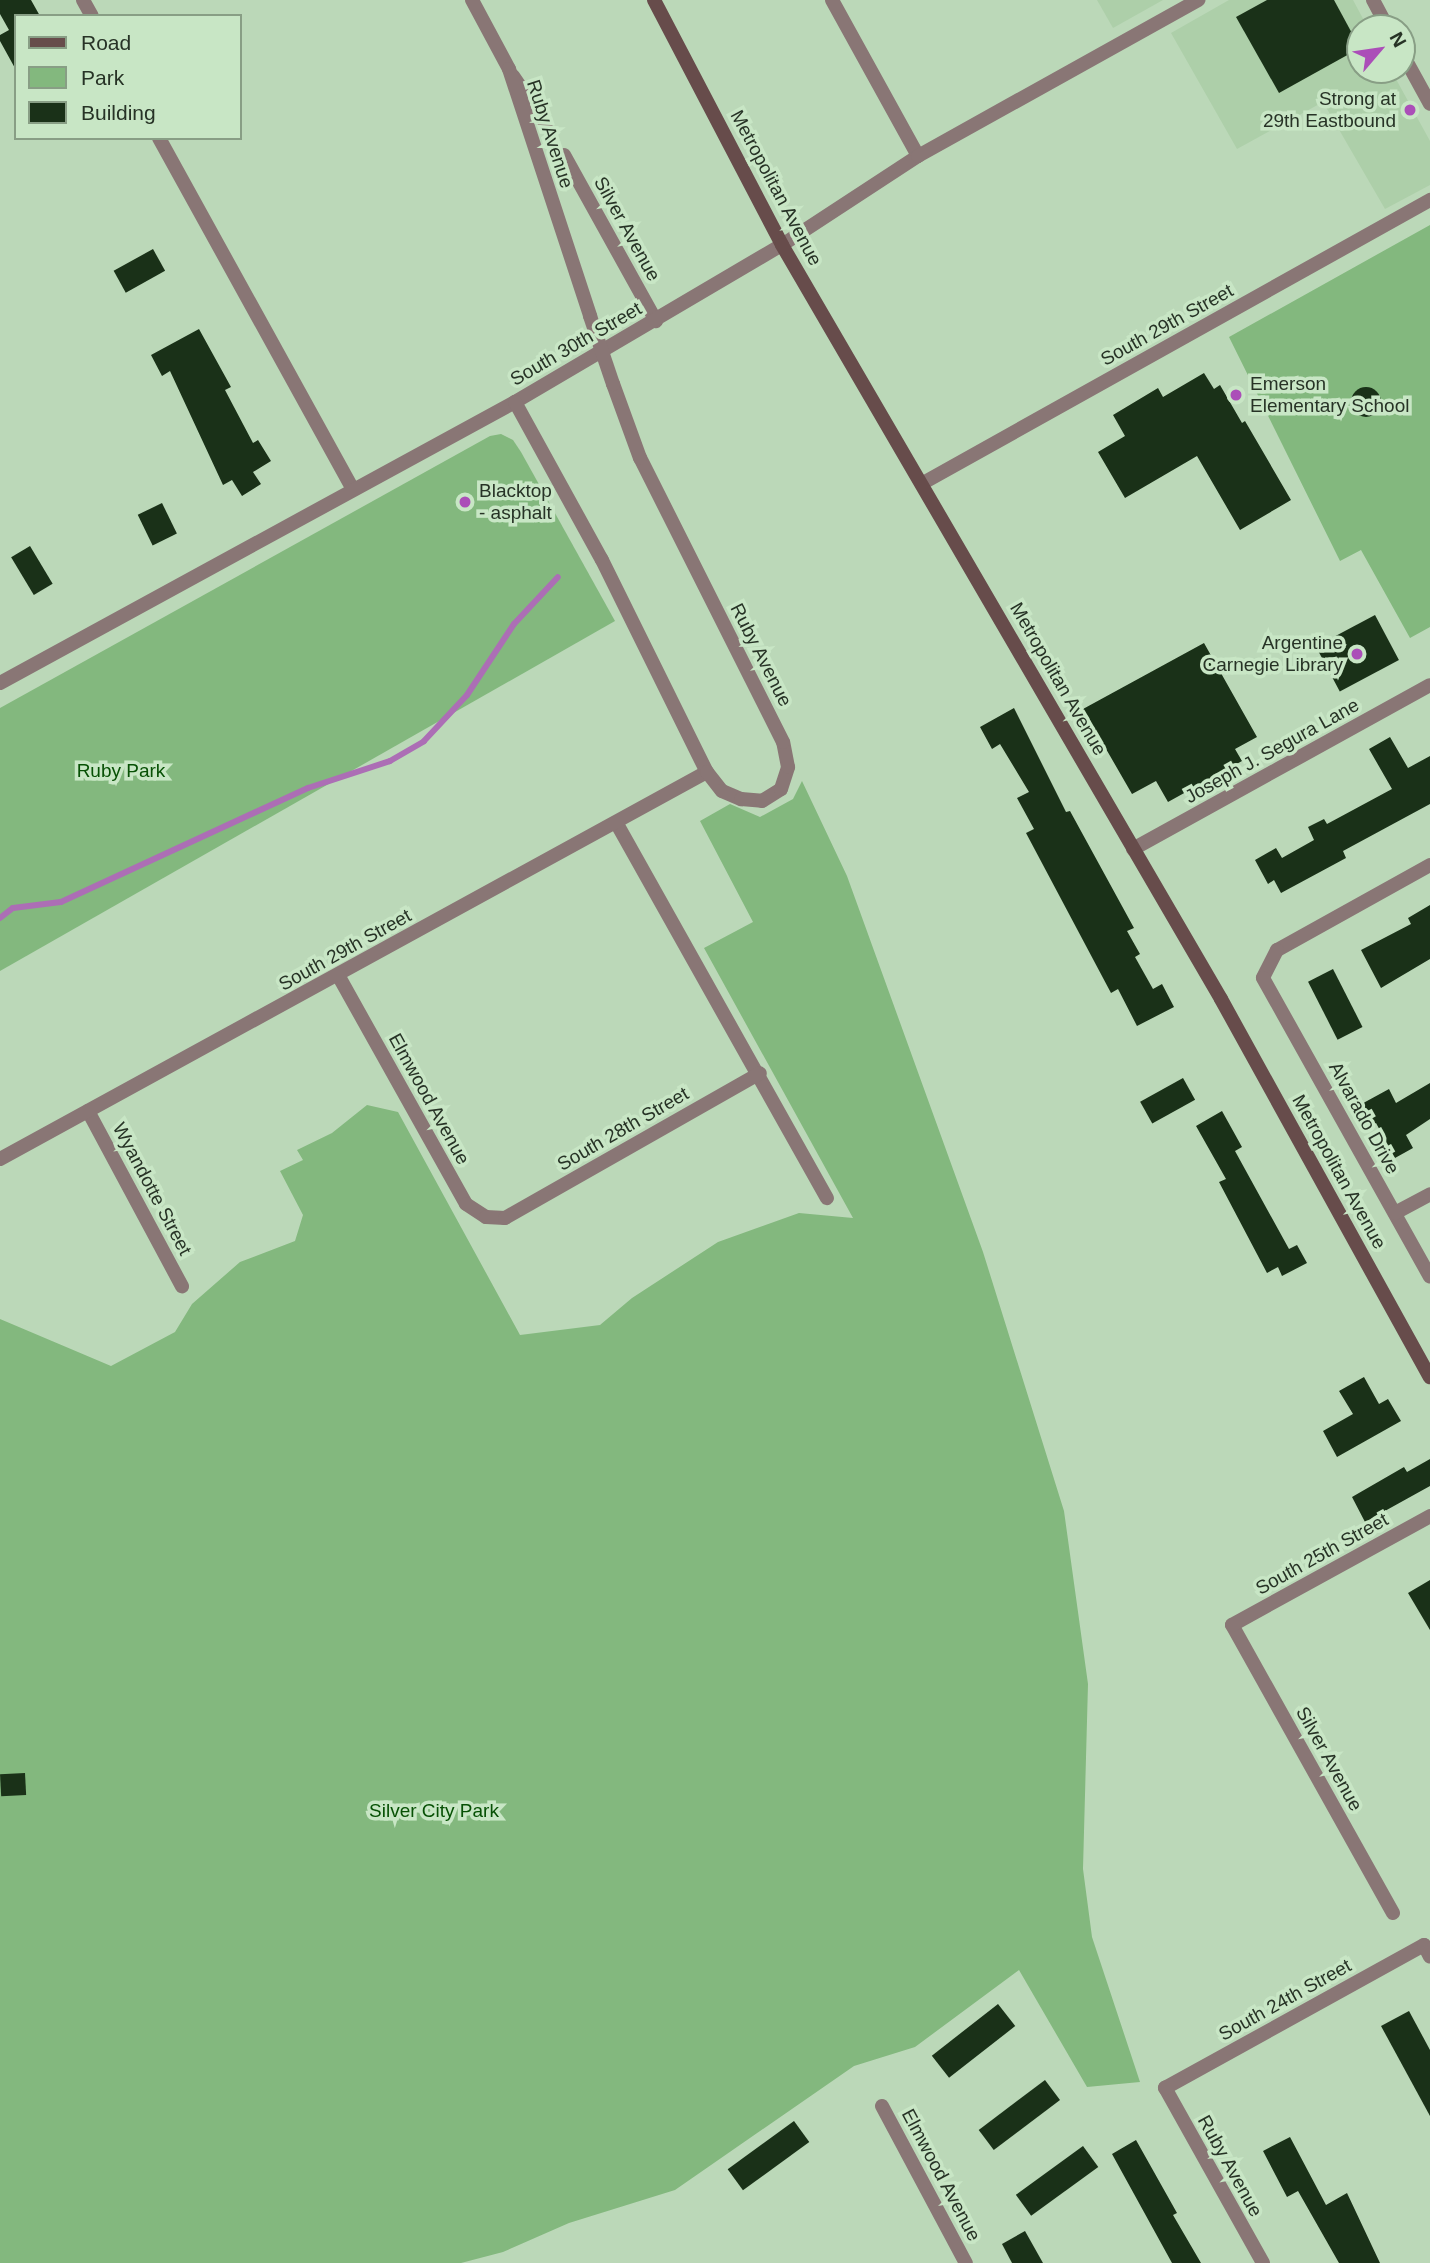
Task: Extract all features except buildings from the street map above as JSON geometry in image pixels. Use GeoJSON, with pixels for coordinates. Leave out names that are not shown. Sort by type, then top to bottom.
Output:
{"type":"FeatureCollection","features":[{"type":"Feature","properties":{"kind":"main road","name":"Metropolitan Avenue"},"geometry":{"type":"LineString","coordinates":[[654,0],[782,245],[923,483],[1133,849],[1430,1377]]}},
{"type":"Feature","properties":{"kind":"street"},"geometry":{"type":"LineString","coordinates":[[472,0],[509,69],[546,124]]}},
{"type":"Feature","properties":{"kind":"street"},"geometry":{"type":"LineString","coordinates":[[832,0],[918,156]]}},
{"type":"Feature","properties":{"kind":"street","name":"South 30th Street"},"geometry":{"type":"LineString","coordinates":[[0,682],[515,402],[782,245],[918,156],[1198,0]]}},
{"type":"Feature","properties":{"kind":"street","name":"Ruby Avenue"},"geometry":{"type":"LineString","coordinates":[[509,69],[639,458],[783,743],[788,767],[781,789],[762,801],[741,799],[722,790],[706,772],[602,559],[515,402]]}},
{"type":"Feature","properties":{"kind":"street"},"geometry":{"type":"LineString","coordinates":[[1416,78],[1430,104]]}},
{"type":"Feature","properties":{"kind":"street"},"geometry":{"type":"LineString","coordinates":[[160,140],[353,489]]}},
{"type":"Feature","properties":{"kind":"street","name":"Silver Avenue"},"geometry":{"type":"LineString","coordinates":[[564,155],[656,321]]}},
{"type":"Feature","properties":{"kind":"street","name":"South 29th Street"},"geometry":{"type":"LineString","coordinates":[[923,483],[1430,200]]}},
{"type":"Feature","properties":{"kind":"street","name":"Joseph J. Segura Lane"},"geometry":{"type":"LineString","coordinates":[[1133,849],[1430,685]]}},
{"type":"Feature","properties":{"kind":"street","name":"South 29th Street"},"geometry":{"type":"LineString","coordinates":[[0,1159],[617,824],[706,772]]}},
{"type":"Feature","properties":{"kind":"street"},"geometry":{"type":"LineString","coordinates":[[617,824],[760,1073],[827,1198]]}},
{"type":"Feature","properties":{"kind":"street","name":"Alvarado Drive"},"geometry":{"type":"LineString","coordinates":[[1430,865],[1277,950],[1263,978],[1430,1277]]}},
{"type":"Feature","properties":{"kind":"street","name":"Elmwood Avenue"},"geometry":{"type":"LineString","coordinates":[[338,975],[466,1204],[486,1217],[505,1217]]}},
{"type":"Feature","properties":{"kind":"street","name":"South 28th Street"},"geometry":{"type":"LineString","coordinates":[[505,1217],[760,1073]]}},
{"type":"Feature","properties":{"kind":"street","name":"Wyandotte Street"},"geometry":{"type":"LineString","coordinates":[[88,1111],[182,1286]]}},
{"type":"Feature","properties":{"kind":"street"},"geometry":{"type":"LineString","coordinates":[[1395,1213],[1430,1194]]}},
{"type":"Feature","properties":{"kind":"street","name":"South 25th Street"},"geometry":{"type":"LineString","coordinates":[[1232,1625],[1430,1516]]}},
{"type":"Feature","properties":{"kind":"street","name":"Silver Avenue"},"geometry":{"type":"LineString","coordinates":[[1232,1625],[1393,1913]]}},
{"type":"Feature","properties":{"kind":"street","name":"South 24th Street"},"geometry":{"type":"LineString","coordinates":[[1164,2088],[1427,1951]]}},
{"type":"Feature","properties":{"kind":"street","name":"Ruby Avenue"},"geometry":{"type":"LineString","coordinates":[[1164,2088],[1263,2263]]}},
{"type":"Feature","properties":{"kind":"street","name":"Elmwood Avenue"},"geometry":{"type":"LineString","coordinates":[[882,2106],[966,2263]]}},
{"type":"Feature","properties":{"kind":"shaded area"},"geometry":{"type":"Polygon","coordinates":[[[1097,0],[1163,0],[1113,28],[1097,0]]]}},
{"type":"Feature","properties":{"kind":"shaded area"},"geometry":{"type":"Polygon","coordinates":[[[1229,0],[1353,0],[1360,14],[1346,14],[1346,84],[1399,84],[1430,141],[1430,185],[1385,209],[1323,102],[1237,149],[1171,33],[1229,0]]]}},
{"type":"Feature","properties":{"kind":"green space"},"geometry":{"type":"Polygon","coordinates":[[[1430,225],[1430,627],[1410,638],[1361,550],[1340,561],[1229,337],[1430,225]]]}},
{"type":"Feature","properties":{"kind":"green space","name":"Ruby Park"},"geometry":{"type":"Polygon","coordinates":[[[501,434],[513,440],[521,452],[615,621],[0,971],[0,708],[490,436],[501,434]]]}},
{"type":"Feature","properties":{"kind":"green space","name":"Silver City Park"},"geometry":{"type":"Polygon","coordinates":[[[802,781],[847,876],[983,1252],[1064,1511],[1088,1684],[1083,1869],[1092,1937],[1140,2082],[1087,2087],[1019,1970],[915,2047],[854,2066],[675,2190],[569,2223],[503,2252],[461,2263],[0,2263],[0,1319],[111,1366],[175,1332],[192,1304],[240,1262],[295,1241],[303,1215],[280,1171],[303,1160],[297,1150],[332,1133],[367,1105],[398,1112],[520,1335],[600,1325],[632,1298],[718,1242],[799,1213],[853,1218],[704,948],[753,922],[700,821],[730,804],[760,817],[793,799],[802,781]]]}},
{"type":"Feature","properties":{"kind":"waterway"},"geometry":{"type":"LineString","coordinates":[[0,918],[13,908],[61,902],[308,788],[390,761],[424,741],[467,695],[514,624],[558,577]]}},
{"type":"Feature","properties":{"kind":"place","name":"Strong at 29th Eastbound"},"geometry":{"type":"Point","coordinates":[1410,110]}},
{"type":"Feature","properties":{"kind":"place","name":"Emerson Elementary School"},"geometry":{"type":"Point","coordinates":[1236,395]}},
{"type":"Feature","properties":{"kind":"place","name":"Blacktop - asphalt"},"geometry":{"type":"Point","coordinates":[465,502]}},
{"type":"Feature","properties":{"kind":"place","name":"Argentine Carnegie Library"},"geometry":{"type":"Point","coordinates":[1357,654]}}]}
